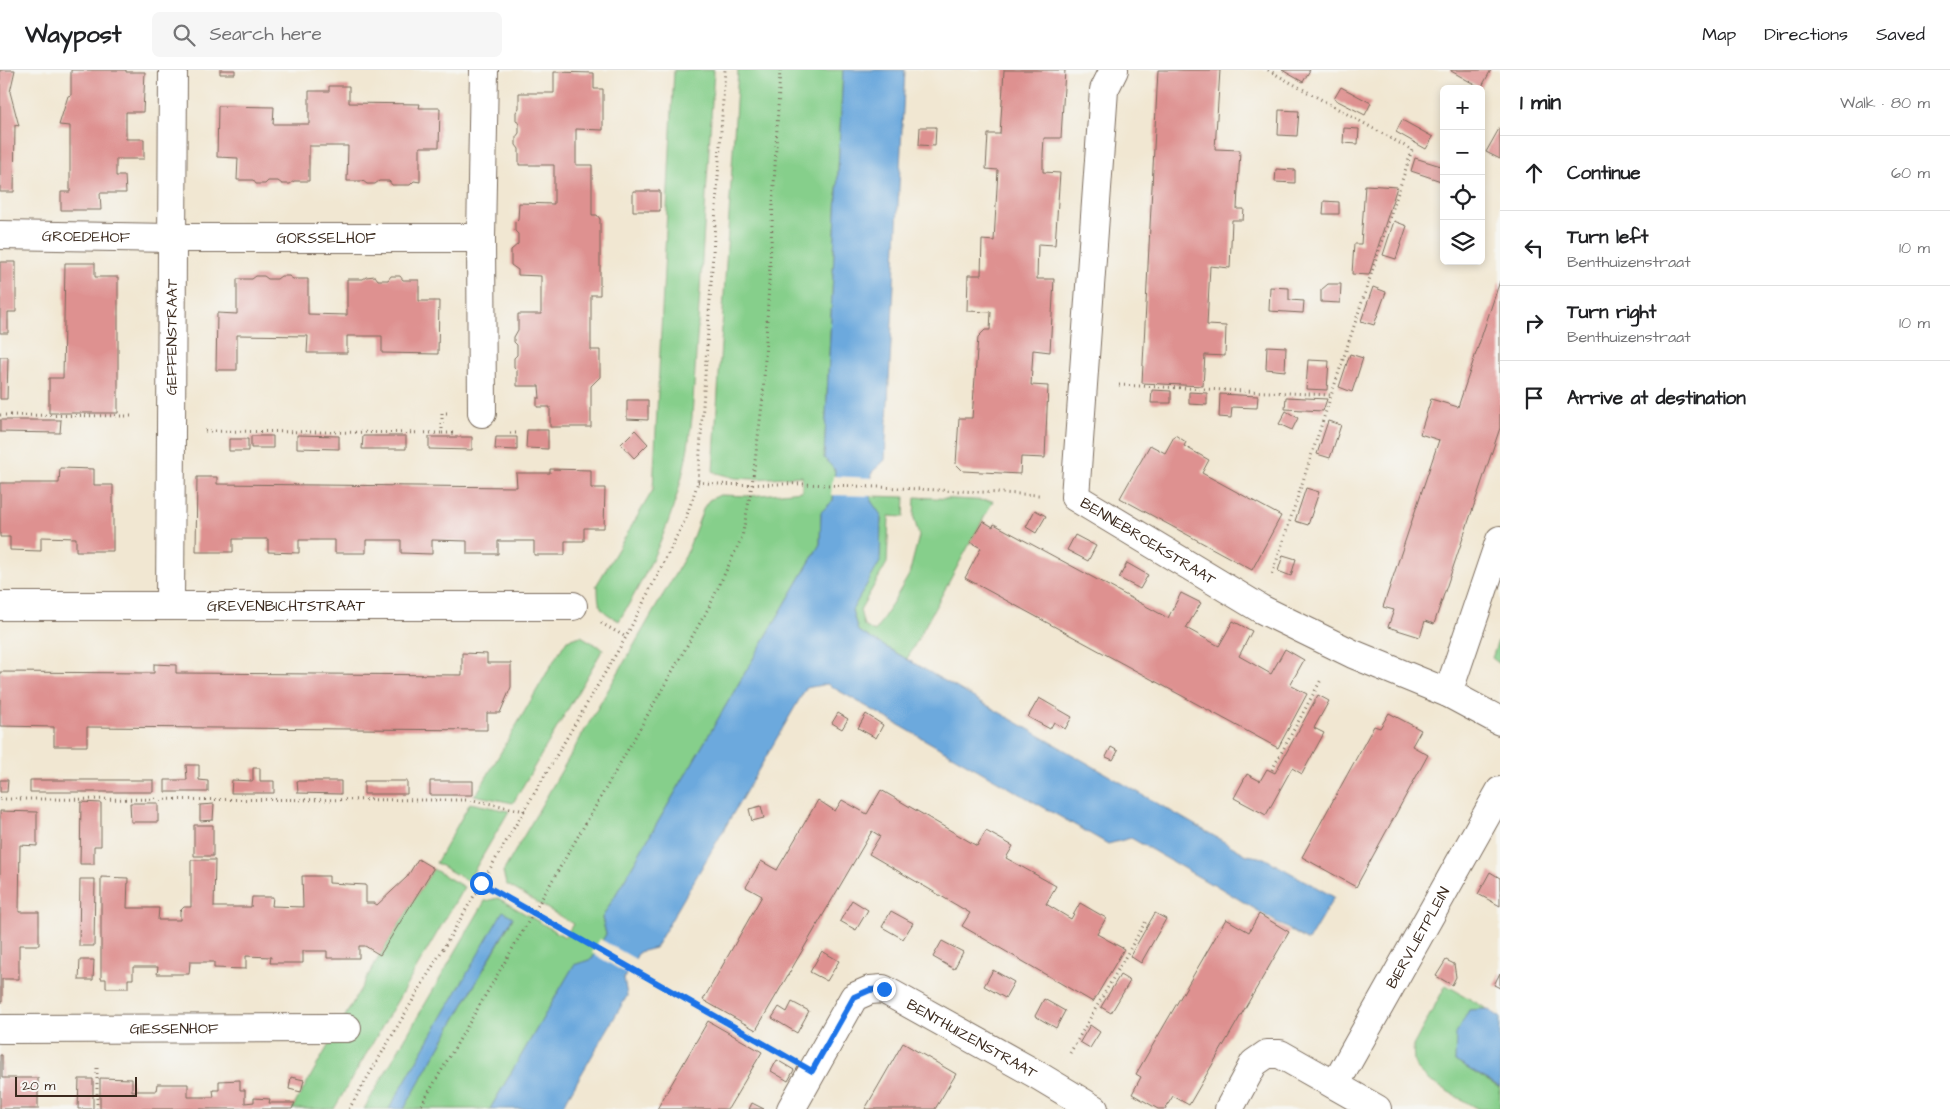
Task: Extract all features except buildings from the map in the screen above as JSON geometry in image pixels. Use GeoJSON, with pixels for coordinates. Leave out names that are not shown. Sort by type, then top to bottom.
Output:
{"type":"FeatureCollection","features":[{"type":"Feature","properties":{"kind":"street","name":"GEFFENSTRAAT"},"geometry":{"type":"LineString","coordinates":[[170,606],[173,70]]}},
{"type":"Feature","properties":{"kind":"street"},"geometry":{"type":"LineString","coordinates":[[482,413],[481,238],[484,70]]}},
{"type":"Feature","properties":{"kind":"street","name":"BENNEBROEKSTRAAT"},"geometry":{"type":"LineString","coordinates":[[1114,70],[1104,90],[1075,497],[1261,609],[1339,647],[1448,693],[1500,721]]}},
{"type":"Feature","properties":{"kind":"street","name":"GROEDEHOF"},"geometry":{"type":"LineString","coordinates":[[0,235],[172,238]]}},
{"type":"Feature","properties":{"kind":"street","name":"GORSSELHOF"},"geometry":{"type":"LineString","coordinates":[[172,238],[481,238]]}},
{"type":"Feature","properties":{"kind":"street"},"geometry":{"type":"LineString","coordinates":[[1448,693],[1500,540]]}},
{"type":"Feature","properties":{"kind":"street","name":"GREVENBICHTSTRAAT"},"geometry":{"type":"LineString","coordinates":[[0,606],[573,606]]}},
{"type":"Feature","properties":{"kind":"street","name":"BIERVLIETPLEIN"},"geometry":{"type":"LineString","coordinates":[[1335,1085],[1500,791]]}},
{"type":"Feature","properties":{"kind":"street","name":"BENTHUIZENSTRAAT"},"geometry":{"type":"LineString","coordinates":[[791,1109],[854,997],[870,990],[884,989],[1094,1109]]}},
{"type":"Feature","properties":{"kind":"street","name":"GIESSENHOF"},"geometry":{"type":"LineString","coordinates":[[0,1029],[347,1028]]}},
{"type":"Feature","properties":{"kind":"street"},"geometry":{"type":"LineString","coordinates":[[1229,1109],[1254,1064],[1266,1054],[1280,1054],[1377,1109]]}},
{"type":"Feature","properties":{"kind":"path"},"geometry":{"type":"LineString","coordinates":[[419,1109],[709,607],[742,537],[752,484],[763,397],[780,70]]}},
{"type":"Feature","properties":{"kind":"path"},"geometry":{"type":"LineString","coordinates":[[1261,609],[1412,150],[1268,70]]}},
{"type":"Feature","properties":{"kind":"path"},"geometry":{"type":"LineString","coordinates":[[1083,383],[1331,395]]}},
{"type":"Feature","properties":{"kind":"path"},"geometry":{"type":"LineString","coordinates":[[0,415],[442,433]]}},
{"type":"Feature","properties":{"kind":"path"},"geometry":{"type":"LineString","coordinates":[[698,482],[719,485],[801,484],[1075,497]]}},
{"type":"Feature","properties":{"kind":"path"},"geometry":{"type":"LineString","coordinates":[[1272,770],[1339,647]]}},
{"type":"Feature","properties":{"kind":"path"},"geometry":{"type":"LineString","coordinates":[[0,799],[473,800],[525,811]]}},
{"type":"Feature","properties":{"kind":"path"},"geometry":{"type":"LineString","coordinates":[[481,883],[812,1071]]}},
{"type":"Feature","properties":{"kind":"path"},"geometry":{"type":"LineString","coordinates":[[1052,1084],[1146,921]]}},
{"type":"Feature","properties":{"kind":"path"},"geometry":{"type":"LineString","coordinates":[[97,1109],[98,1029]]}},
{"type":"Feature","properties":{"kind":"green space"},"geometry":{"type":"Polygon","coordinates":[[[674,70],[714,70],[692,417],[683,473],[668,524],[646,572],[619,621],[601,608],[598,586],[596,586],[653,490],[674,70]]]}},
{"type":"Feature","properties":{"kind":"green space"},"geometry":{"type":"Polygon","coordinates":[[[738,70],[843,70],[824,457],[835,470],[833,501],[821,512],[820,544],[602,918],[606,934],[592,959],[574,965],[490,1109],[404,1109],[513,918],[503,912],[389,1109],[364,1109],[485,901],[498,898],[565,937],[573,924],[506,884],[503,872],[686,555],[704,507],[709,500],[720,495],[750,496],[802,491],[802,476],[754,479],[735,478],[713,472],[738,70]]]}},
{"type":"Feature","properties":{"kind":"green space"},"geometry":{"type":"Polygon","coordinates":[[[871,496],[905,497],[904,517],[889,516],[887,563],[860,610],[864,626],[875,632],[909,575],[919,536],[914,518],[915,497],[993,501],[907,659],[858,631],[852,610],[880,561],[881,516],[871,501],[871,496]]]}},
{"type":"Feature","properties":{"kind":"green space"},"geometry":{"type":"Polygon","coordinates":[[[1500,635],[1500,664],[1492,658],[1500,635]]]}},
{"type":"Feature","properties":{"kind":"green space"},"geometry":{"type":"Polygon","coordinates":[[[581,636],[603,649],[513,803],[474,795],[479,790],[567,640],[581,636]]]}},
{"type":"Feature","properties":{"kind":"green space"},"geometry":{"type":"Polygon","coordinates":[[[470,803],[509,811],[468,881],[436,863],[470,803]]]}},
{"type":"Feature","properties":{"kind":"green space"},"geometry":{"type":"Polygon","coordinates":[[[433,869],[464,887],[334,1109],[292,1109],[380,955],[433,869]]]}},
{"type":"Feature","properties":{"kind":"green space"},"geometry":{"type":"Polygon","coordinates":[[[1446,985],[1487,1009],[1469,1010],[1465,1018],[1455,1061],[1500,1088],[1500,1109],[1478,1109],[1428,1080],[1417,1069],[1414,1062],[1413,1046],[1446,985]]]}},
{"type":"Feature","properties":{"kind":"water"},"geometry":{"type":"Polygon","coordinates":[[[843,70],[905,70],[885,460],[872,472],[871,501],[881,515],[880,562],[852,610],[858,631],[1247,855],[1264,858],[1334,897],[1308,941],[1212,883],[1131,838],[1108,844],[827,684],[806,688],[655,948],[639,952],[624,978],[627,996],[561,1109],[490,1109],[574,965],[592,959],[606,934],[602,918],[820,544],[821,512],[833,501],[835,470],[824,458],[843,70]]]}},
{"type":"Feature","properties":{"kind":"water"},"geometry":{"type":"Polygon","coordinates":[[[503,911],[513,917],[415,1090],[404,1109],[389,1109],[503,911]]]}},
{"type":"Feature","properties":{"kind":"water"},"geometry":{"type":"Polygon","coordinates":[[[1487,1009],[1500,1017],[1500,1087],[1455,1061],[1456,1034],[1469,1010],[1487,1009]]]}},
{"type":"Feature","properties":{"kind":"pier"},"geometry":{"type":"Polygon","coordinates":[[[833,476],[874,478],[874,496],[831,495],[833,476]]]}},
{"type":"Feature","properties":{"kind":"pier"},"geometry":{"type":"Polygon","coordinates":[[[600,939],[637,960],[629,975],[592,953],[600,939]]]}},
{"type":"Feature","properties":{"kind":"route"},"geometry":{"type":"LineString","coordinates":[[481,883],[812,1071],[854,997],[870,990],[884,989]]}}]}
